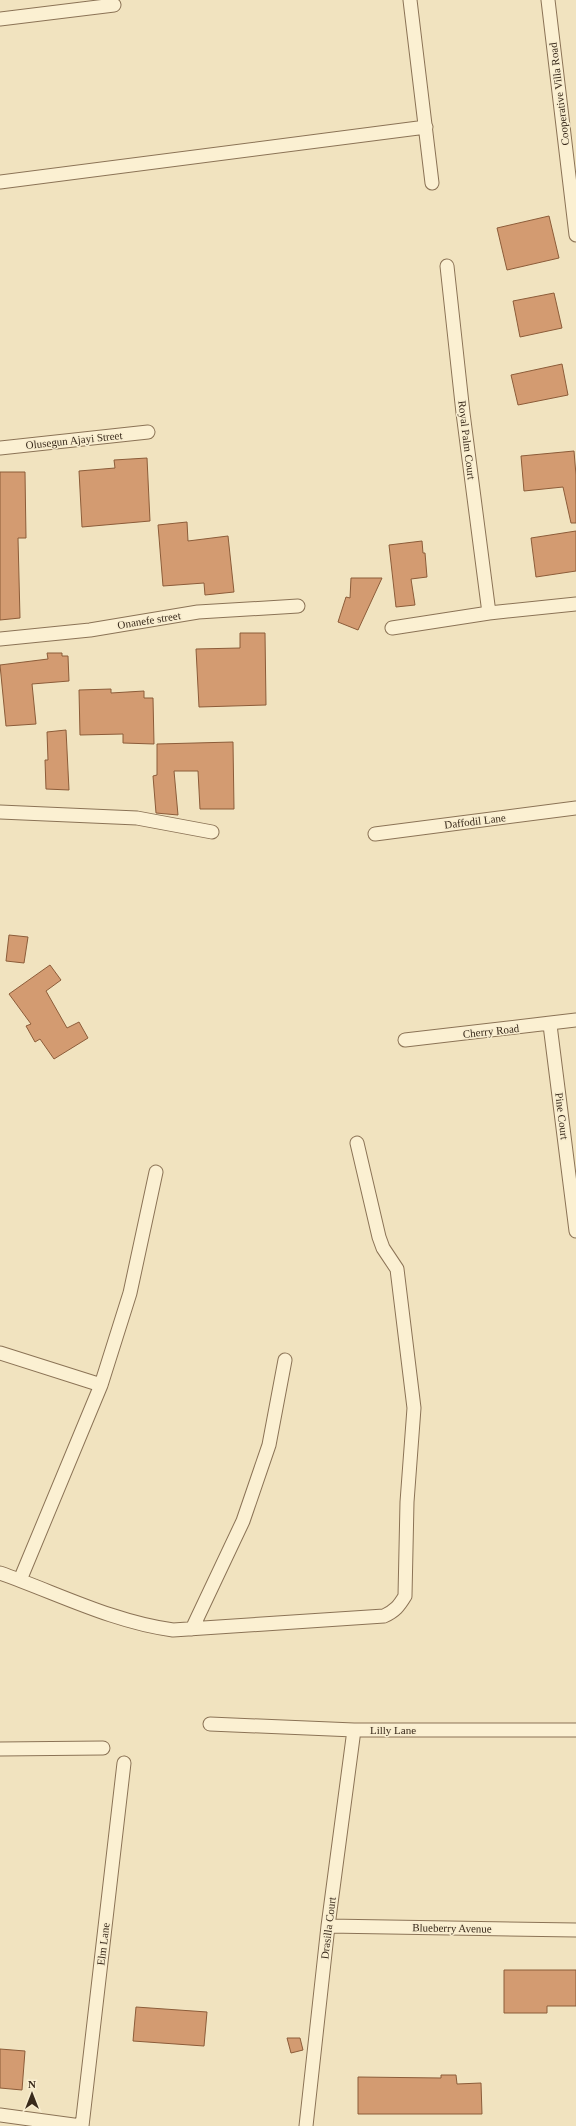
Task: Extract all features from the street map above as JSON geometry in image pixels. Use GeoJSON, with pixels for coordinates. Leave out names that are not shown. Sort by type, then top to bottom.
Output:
{"type":"FeatureCollection","features":[{"type":"Feature","properties":{"kind":"street"},"geometry":{"type":"LineString","coordinates":[[410,0],[432,183]]}},
{"type":"Feature","properties":{"kind":"street","name":"Cooperative Villa Road"},"geometry":{"type":"LineString","coordinates":[[548,0],[572,169],[576,235]]}},
{"type":"Feature","properties":{"kind":"street"},"geometry":{"type":"LineString","coordinates":[[0,19],[114,5]]}},
{"type":"Feature","properties":{"kind":"street"},"geometry":{"type":"LineString","coordinates":[[0,182],[426,127]]}},
{"type":"Feature","properties":{"kind":"street","name":"Royal Palm Court"},"geometry":{"type":"LineString","coordinates":[[447,266],[463,413],[490,613]]}},
{"type":"Feature","properties":{"kind":"street","name":"Olusegun Ajayi Street"},"geometry":{"type":"LineString","coordinates":[[0,448],[148,432]]}},
{"type":"Feature","properties":{"kind":"street"},"geometry":{"type":"LineString","coordinates":[[392,628],[490,613],[576,604]]}},
{"type":"Feature","properties":{"kind":"street","name":"Onanefe street"},"geometry":{"type":"LineString","coordinates":[[0,639],[90,630],[198,612],[298,606]]}},
{"type":"Feature","properties":{"kind":"street","name":"Daffodil Lane"},"geometry":{"type":"LineString","coordinates":[[375,834],[576,808]]}},
{"type":"Feature","properties":{"kind":"street"},"geometry":{"type":"LineString","coordinates":[[0,812],[137,818],[212,832]]}},
{"type":"Feature","properties":{"kind":"street","name":"Cherry Road"},"geometry":{"type":"LineString","coordinates":[[405,1040],[550,1025],[576,1020]]}},
{"type":"Feature","properties":{"kind":"street","name":"Pine Court"},"geometry":{"type":"LineString","coordinates":[[550,1025],[576,1231]]}},
{"type":"Feature","properties":{"kind":"street"},"geometry":{"type":"LineString","coordinates":[[0,1573],[147,1626],[172,1630],[384,1616],[394,1611],[405,1596],[407,1502],[414,1408],[397,1269],[383,1248],[379,1237],[357,1143]]}},
{"type":"Feature","properties":{"kind":"street"},"geometry":{"type":"LineString","coordinates":[[20,1580],[101,1386],[130,1293],[156,1172]]}},
{"type":"Feature","properties":{"kind":"street"},"geometry":{"type":"LineString","coordinates":[[0,1353],[101,1386]]}},
{"type":"Feature","properties":{"kind":"street"},"geometry":{"type":"LineString","coordinates":[[192,1629],[243,1521],[269,1445],[285,1360]]}},
{"type":"Feature","properties":{"kind":"street","name":"Lilly Lane"},"geometry":{"type":"LineString","coordinates":[[210,1724],[354,1730],[576,1730]]}},
{"type":"Feature","properties":{"kind":"street","name":"Drasilla Court"},"geometry":{"type":"LineString","coordinates":[[306,2126],[328,1926],[354,1730]]}},
{"type":"Feature","properties":{"kind":"street"},"geometry":{"type":"LineString","coordinates":[[0,1749],[103,1748]]}},
{"type":"Feature","properties":{"kind":"street","name":"Elm Lane"},"geometry":{"type":"LineString","coordinates":[[82,2126],[124,1762]]}},
{"type":"Feature","properties":{"kind":"street","name":"Blueberry Avenue"},"geometry":{"type":"LineString","coordinates":[[328,1926],[576,1930]]}},
{"type":"Feature","properties":{"kind":"street"},"geometry":{"type":"LineString","coordinates":[[0,2116],[82,2126]]}},
{"type":"Feature","properties":{"kind":"building"},"geometry":{"type":"Polygon","coordinates":[[[549,216],[559,258],[507,270],[497,228],[549,216]]]}},
{"type":"Feature","properties":{"kind":"building"},"geometry":{"type":"Polygon","coordinates":[[[554,293],[562,328],[520,337],[513,301],[554,293]]]}},
{"type":"Feature","properties":{"kind":"building"},"geometry":{"type":"Polygon","coordinates":[[[562,364],[568,395],[518,405],[511,375],[562,364]]]}},
{"type":"Feature","properties":{"kind":"building"},"geometry":{"type":"Polygon","coordinates":[[[574,451],[576,475],[576,523],[571,523],[563,487],[524,491],[521,456],[574,451]]]}},
{"type":"Feature","properties":{"kind":"building"},"geometry":{"type":"Polygon","coordinates":[[[147,458],[150,521],[82,527],[79,471],[115,468],[114,460],[147,458]]]}},
{"type":"Feature","properties":{"kind":"building"},"geometry":{"type":"Polygon","coordinates":[[[0,472],[25,472],[26,538],[18,538],[20,618],[0,620],[0,472]]]}},
{"type":"Feature","properties":{"kind":"building"},"geometry":{"type":"Polygon","coordinates":[[[187,522],[188,541],[228,536],[234,592],[205,595],[204,583],[163,586],[158,525],[187,522]]]}},
{"type":"Feature","properties":{"kind":"building"},"geometry":{"type":"Polygon","coordinates":[[[576,531],[576,571],[536,577],[531,538],[576,531]]]}},
{"type":"Feature","properties":{"kind":"building"},"geometry":{"type":"Polygon","coordinates":[[[422,541],[423,553],[425,553],[427,577],[411,579],[415,605],[396,607],[389,545],[422,541]]]}},
{"type":"Feature","properties":{"kind":"building"},"geometry":{"type":"Polygon","coordinates":[[[351,578],[382,578],[358,630],[338,622],[346,597],[350,598],[351,578]]]}},
{"type":"Feature","properties":{"kind":"building"},"geometry":{"type":"Polygon","coordinates":[[[240,633],[265,633],[266,705],[199,707],[196,649],[240,648],[240,633]]]}},
{"type":"Feature","properties":{"kind":"building"},"geometry":{"type":"Polygon","coordinates":[[[47,653],[62,653],[62,656],[68,656],[69,681],[32,684],[36,724],[6,726],[0,665],[48,659],[47,653]]]}},
{"type":"Feature","properties":{"kind":"building"},"geometry":{"type":"Polygon","coordinates":[[[111,689],[111,693],[144,691],[144,698],[153,698],[154,744],[123,743],[123,734],[80,735],[79,690],[111,689]]]}},
{"type":"Feature","properties":{"kind":"building"},"geometry":{"type":"Polygon","coordinates":[[[66,730],[69,790],[46,789],[45,760],[48,760],[47,732],[66,730]]]}},
{"type":"Feature","properties":{"kind":"building"},"geometry":{"type":"Polygon","coordinates":[[[233,742],[234,809],[200,809],[198,771],[174,771],[178,815],[156,813],[153,776],[157,775],[157,744],[233,742]]]}},
{"type":"Feature","properties":{"kind":"building"},"geometry":{"type":"Polygon","coordinates":[[[9,935],[28,937],[24,963],[6,961],[9,935]]]}},
{"type":"Feature","properties":{"kind":"building"},"geometry":{"type":"Polygon","coordinates":[[[50,965],[61,980],[46,991],[67,1028],[79,1022],[88,1038],[54,1059],[40,1039],[35,1042],[26,1026],[31,1024],[9,994],[50,965]]]}},
{"type":"Feature","properties":{"kind":"building"},"geometry":{"type":"Polygon","coordinates":[[[504,1970],[576,1970],[576,2006],[547,2006],[547,2013],[504,2013],[504,1970]]]}},
{"type":"Feature","properties":{"kind":"building"},"geometry":{"type":"Polygon","coordinates":[[[136,2007],[207,2012],[204,2046],[133,2041],[136,2007]]]}},
{"type":"Feature","properties":{"kind":"building"},"geometry":{"type":"Polygon","coordinates":[[[287,2038],[300,2038],[303,2050],[291,2053],[287,2038]]]}},
{"type":"Feature","properties":{"kind":"building"},"geometry":{"type":"Polygon","coordinates":[[[0,2049],[25,2051],[22,2090],[0,2088],[0,2049]]]}},
{"type":"Feature","properties":{"kind":"building"},"geometry":{"type":"Polygon","coordinates":[[[441,2075],[456,2075],[457,2084],[481,2083],[482,2114],[358,2114],[358,2077],[441,2078],[441,2075]]]}}]}
